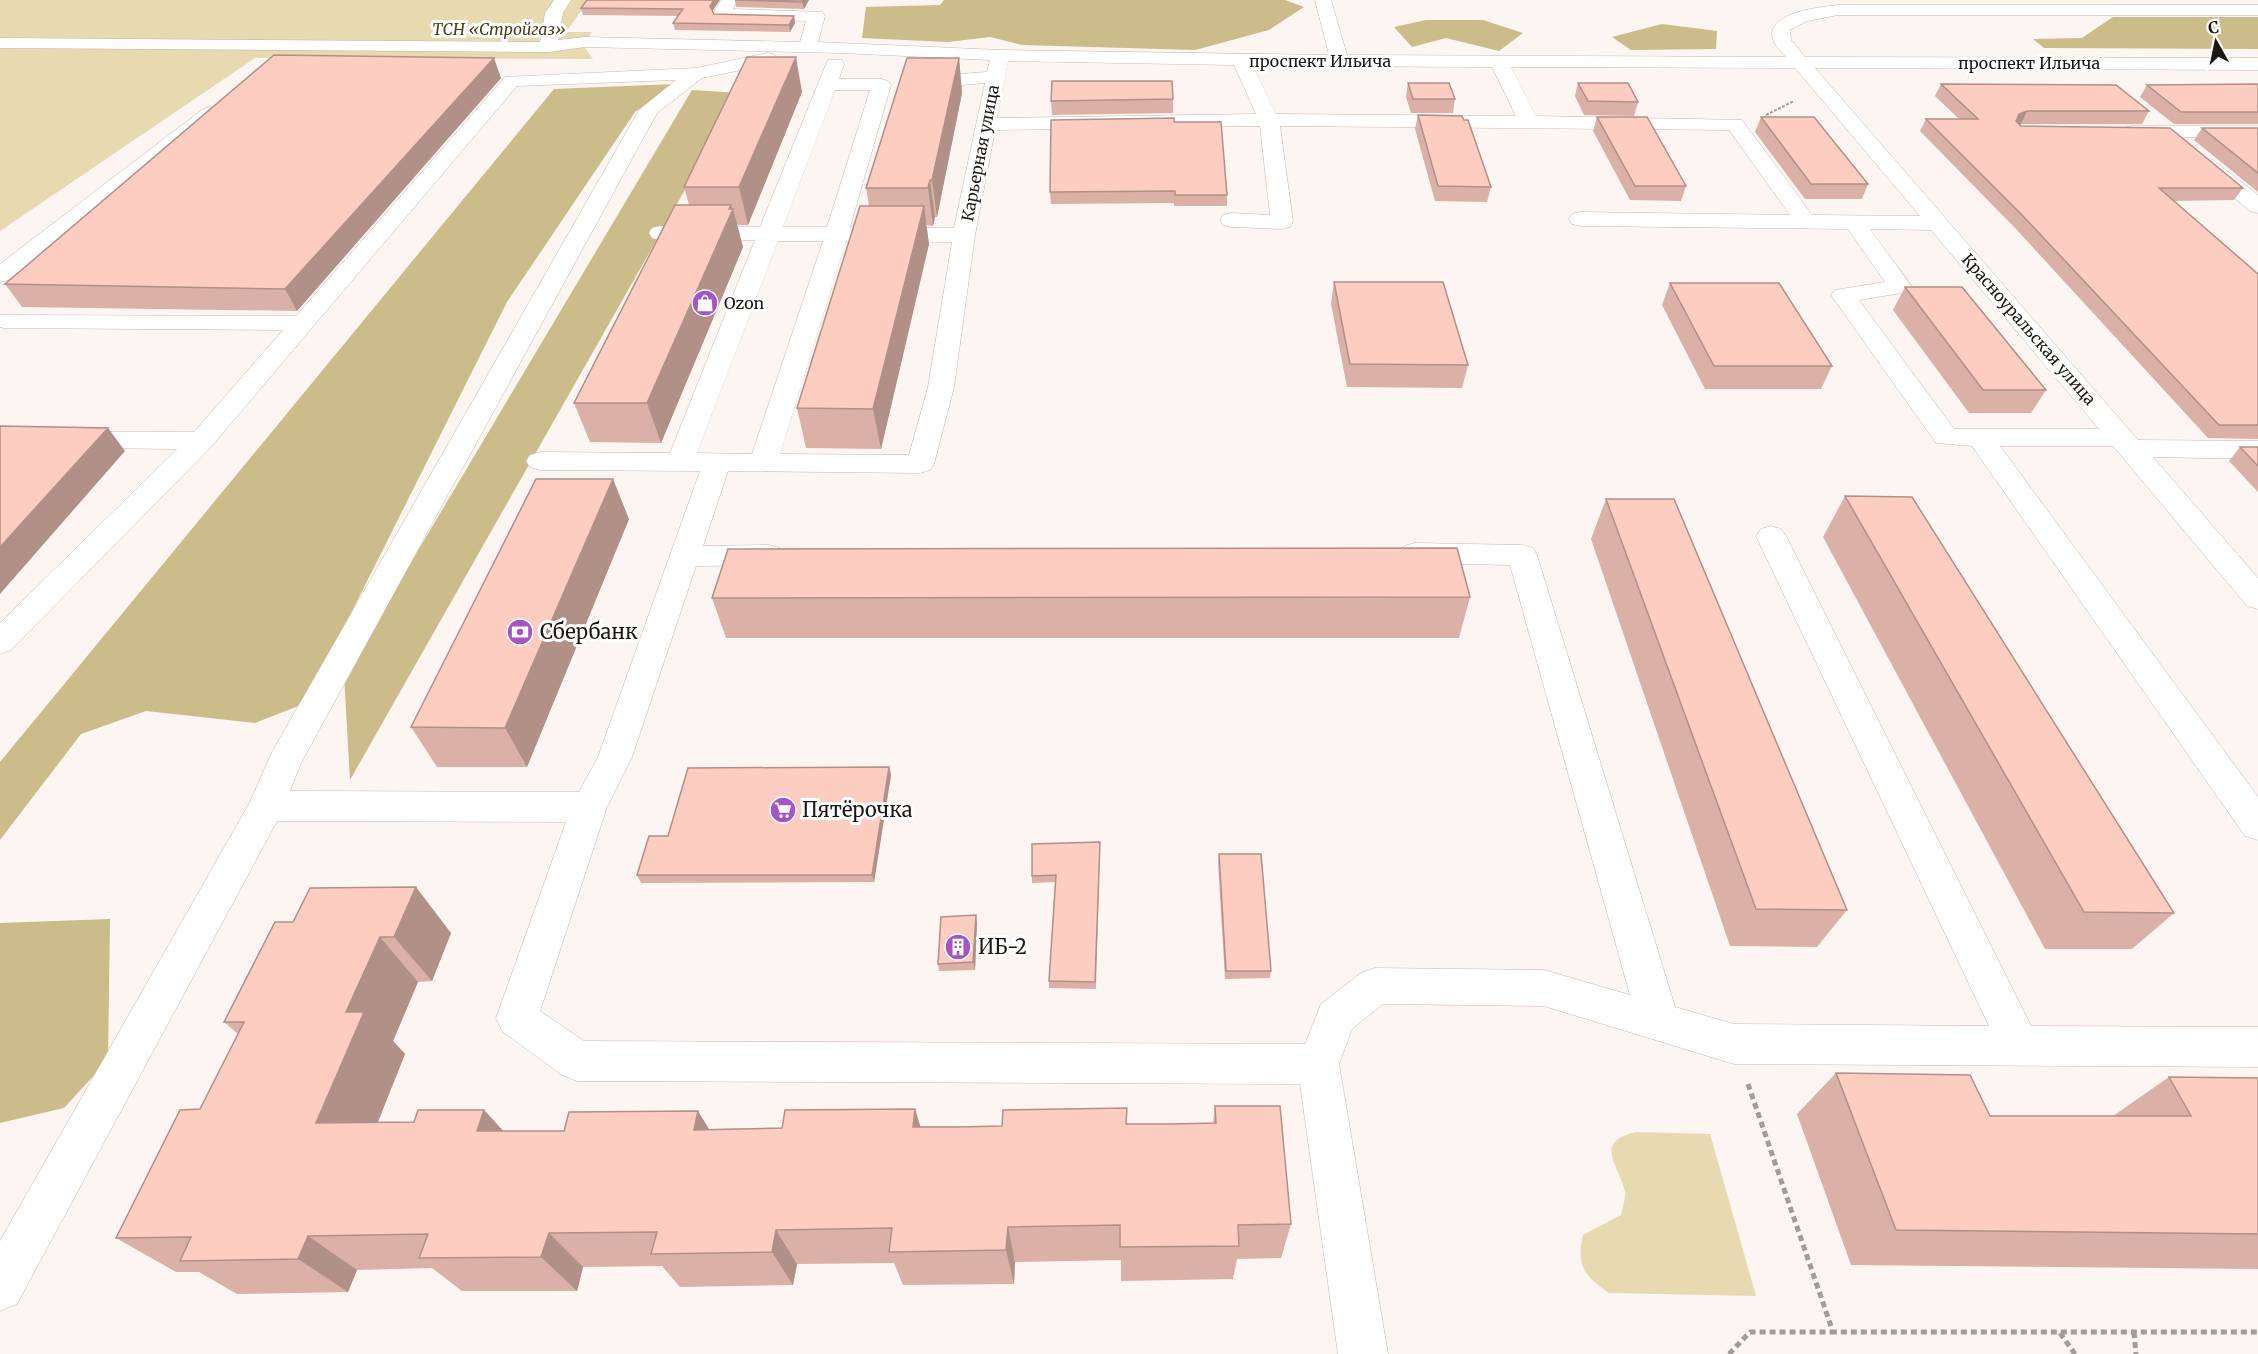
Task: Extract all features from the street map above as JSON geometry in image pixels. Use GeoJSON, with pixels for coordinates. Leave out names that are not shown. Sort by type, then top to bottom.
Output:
{"type":"FeatureCollection","features":[{"type":"Feature","properties":{"kind":"street"},"geometry":{"type":"LineString","coordinates":[[548,47],[554,13],[563,0]]}},
{"type":"Feature","properties":{"kind":"street"},"geometry":{"type":"LineString","coordinates":[[680,462],[828,84],[825,48],[816,16],[722,14],[729,0]]}},
{"type":"Feature","properties":{"kind":"street"},"geometry":{"type":"LineString","coordinates":[[1323,0],[1341,61]]}},
{"type":"Feature","properties":{"kind":"street"},"geometry":{"type":"LineString","coordinates":[[2243,0],[2258,10]]}},
{"type":"Feature","properties":{"kind":"street"},"geometry":{"type":"LineString","coordinates":[[1799,61],[1782,41],[1781,28],[1792,19],[1821,12],[1881,5],[2258,10]]}},
{"type":"Feature","properties":{"kind":"street"},"geometry":{"type":"LineString","coordinates":[[0,43],[548,47],[585,42],[825,48]]}},
{"type":"Feature","properties":{"kind":"street"},"geometry":{"type":"LineString","coordinates":[[0,642],[201,441],[512,81],[696,74],[825,48]]}},
{"type":"Feature","properties":{"kind":"street","name":"проспект Ильича"},"geometry":{"type":"LineString","coordinates":[[825,48],[1000,56],[1241,60],[2258,64]]}},
{"type":"Feature","properties":{"kind":"street","name":"Карьерная улица"},"geometry":{"type":"LineString","coordinates":[[660,233],[964,235],[1000,56]]}},
{"type":"Feature","properties":{"kind":"street"},"geometry":{"type":"LineString","coordinates":[[1231,220],[1282,222],[1269,120],[1241,60]]}},
{"type":"Feature","properties":{"kind":"street","name":"Красноуральская улица"},"geometry":{"type":"LineString","coordinates":[[1799,61],[2258,598]]}},
{"type":"Feature","properties":{"kind":"street"},"geometry":{"type":"LineString","coordinates":[[1498,62],[1528,121]]}},
{"type":"Feature","properties":{"kind":"street"},"geometry":{"type":"LineString","coordinates":[[2084,63],[2108,83]]}},
{"type":"Feature","properties":{"kind":"street"},"geometry":{"type":"LineString","coordinates":[[0,1287],[267,806],[284,762],[649,110],[696,74]]}},
{"type":"Feature","properties":{"kind":"street"},"geometry":{"type":"LineString","coordinates":[[828,84],[881,85],[994,77]]}},
{"type":"Feature","properties":{"kind":"street"},"geometry":{"type":"LineString","coordinates":[[763,463],[837,233],[881,85]]}},
{"type":"Feature","properties":{"kind":"street"},"geometry":{"type":"LineString","coordinates":[[0,275],[224,102]]}},
{"type":"Feature","properties":{"kind":"street"},"geometry":{"type":"LineString","coordinates":[[2142,111],[2258,206]]}},
{"type":"Feature","properties":{"kind":"street"},"geometry":{"type":"LineString","coordinates":[[985,124],[1269,120],[1735,124],[1807,223]]}},
{"type":"Feature","properties":{"kind":"street"},"geometry":{"type":"LineString","coordinates":[[2111,132],[2258,132]]}},
{"type":"Feature","properties":{"kind":"street"},"geometry":{"type":"LineString","coordinates":[[1580,219],[1938,224]]}},
{"type":"Feature","properties":{"kind":"street"},"geometry":{"type":"LineString","coordinates":[[1855,223],[1900,287],[1843,295],[1946,437],[2258,450]]}},
{"type":"Feature","properties":{"kind":"street"},"geometry":{"type":"LineString","coordinates":[[540,461],[920,464],[941,387],[964,235]]}},
{"type":"Feature","properties":{"kind":"street"},"geometry":{"type":"LineString","coordinates":[[4,321],[303,323]]}},
{"type":"Feature","properties":{"kind":"street"},"geometry":{"type":"LineString","coordinates":[[1980,437],[2258,825]]}},
{"type":"Feature","properties":{"kind":"street"},"geometry":{"type":"LineString","coordinates":[[0,439],[201,441]]}},
{"type":"Feature","properties":{"kind":"street"},"geometry":{"type":"LineString","coordinates":[[717,462],[615,757],[589,807],[517,1018],[577,1061],[1318,1064]]}},
{"type":"Feature","properties":{"kind":"street"},"geometry":{"type":"LineString","coordinates":[[1771,536],[2019,1045]]}},
{"type":"Feature","properties":{"kind":"street"},"geometry":{"type":"LineString","coordinates":[[1391,552],[1522,555],[1658,1020]]}},
{"type":"Feature","properties":{"kind":"street"},"geometry":{"type":"LineString","coordinates":[[685,556],[792,555]]}},
{"type":"Feature","properties":{"kind":"street"},"geometry":{"type":"LineString","coordinates":[[267,806],[589,807]]}},
{"type":"Feature","properties":{"kind":"street"},"geometry":{"type":"LineString","coordinates":[[1363,1354],[1318,1064],[1336,1017],[1375,986],[1544,988],[1734,1044],[2258,1047]]}},
{"type":"Feature","properties":{"kind":"path"},"geometry":{"type":"LineString","coordinates":[[1735,124],[1748,124],[1822,87]]}},
{"type":"Feature","properties":{"kind":"path"},"geometry":{"type":"LineString","coordinates":[[1734,1044],[1833,1332]]}},
{"type":"Feature","properties":{"kind":"path"},"geometry":{"type":"LineString","coordinates":[[1730,1354],[1750,1332],[2258,1332]]}},
{"type":"Feature","properties":{"kind":"path"},"geometry":{"type":"LineString","coordinates":[[2060,1332],[2075,1354]]}},
{"type":"Feature","properties":{"kind":"path"},"geometry":{"type":"LineString","coordinates":[[2134,1332],[2136,1354]]}},
{"type":"Feature","properties":{"kind":"green space","name":"ТСН «Стройгаз»"},"geometry":{"type":"Polygon","coordinates":[[[0,0],[589,0],[566,32],[592,32],[583,45],[593,59],[255,58],[0,231],[0,0]]]}},
{"type":"Feature","properties":{"kind":"green space"},"geometry":{"type":"Polygon","coordinates":[[[1636,1132],[1710,1134],[1756,1296],[1609,1293],[1588,1275],[1584,1269],[1581,1254],[1583,1235],[1621,1215],[1625,1192],[1612,1156],[1612,1149],[1615,1142],[1623,1136],[1636,1132]]]}},
{"type":"Feature","properties":{"kind":"shaded area"},"geometry":{"type":"Polygon","coordinates":[[[944,0],[1285,0],[1304,7],[1269,30],[1195,50],[1022,45],[990,37],[948,42],[862,38],[866,7],[940,5],[944,0]]]}},
{"type":"Feature","properties":{"kind":"shaded area"},"geometry":{"type":"Polygon","coordinates":[[[2113,17],[2258,17],[2258,49],[2044,48],[2033,39],[2082,38],[2113,17]]]}},
{"type":"Feature","properties":{"kind":"shaded area"},"geometry":{"type":"Polygon","coordinates":[[[1426,20],[1483,20],[1523,33],[1499,51],[1446,38],[1412,47],[1394,27],[1426,20]]]}},
{"type":"Feature","properties":{"kind":"shaded area"},"geometry":{"type":"Polygon","coordinates":[[[1662,24],[1717,31],[1716,49],[1631,50],[1612,37],[1662,24]]]}},
{"type":"Feature","properties":{"kind":"shaded area"},"geometry":{"type":"Polygon","coordinates":[[[675,84],[635,112],[507,302],[306,703],[255,723],[146,711],[81,734],[0,840],[0,762],[554,89],[675,84]]]}},
{"type":"Feature","properties":{"kind":"shaded area"},"geometry":{"type":"Polygon","coordinates":[[[692,90],[740,93],[350,780],[344,675],[692,90]]]}},
{"type":"Feature","properties":{"kind":"shaded area"},"geometry":{"type":"Polygon","coordinates":[[[110,919],[108,1060],[64,1108],[0,1123],[0,923],[110,919]]]}},
{"type":"Feature","properties":{"kind":"building"},"geometry":{"type":"Polygon","coordinates":[[[587,0],[714,0],[710,6],[714,14],[794,16],[789,25],[673,23],[683,9],[581,8],[587,0]]]}},
{"type":"Feature","properties":{"kind":"building"},"geometry":{"type":"Polygon","coordinates":[[[735,0],[804,0],[802,2],[735,0]]]}},
{"type":"Feature","properties":{"kind":"building"},"geometry":{"type":"Polygon","coordinates":[[[274,55],[494,58],[285,289],[5,284],[274,55]]]}},
{"type":"Feature","properties":{"kind":"building"},"geometry":{"type":"Polygon","coordinates":[[[747,57],[796,57],[739,187],[684,187],[747,57]]]}},
{"type":"Feature","properties":{"kind":"building"},"geometry":{"type":"Polygon","coordinates":[[[907,58],[959,58],[932,180],[928,188],[866,188],[907,58]]]}},
{"type":"Feature","properties":{"kind":"building"},"geometry":{"type":"Polygon","coordinates":[[[1052,81],[1172,81],[1173,99],[1051,101],[1052,81]]]}},
{"type":"Feature","properties":{"kind":"building"},"geometry":{"type":"Polygon","coordinates":[[[1408,83],[1449,83],[1455,99],[1413,99],[1408,83]]]}},
{"type":"Feature","properties":{"kind":"building"},"geometry":{"type":"Polygon","coordinates":[[[1578,83],[1628,83],[1638,102],[1588,101],[1578,83]]]}},
{"type":"Feature","properties":{"kind":"building"},"geometry":{"type":"Polygon","coordinates":[[[1941,84],[2116,85],[2149,111],[2027,111],[2019,114],[2016,121],[2021,126],[2170,128],[2243,188],[2159,188],[2258,274],[2258,425],[2219,425],[2023,216],[1926,119],[1978,119],[1941,84]]]}},
{"type":"Feature","properties":{"kind":"building"},"geometry":{"type":"Polygon","coordinates":[[[2258,84],[2258,112],[2181,112],[2147,85],[2258,84]]]}},
{"type":"Feature","properties":{"kind":"building"},"geometry":{"type":"Polygon","coordinates":[[[1418,115],[1462,116],[1464,120],[1468,120],[1491,187],[1438,186],[1418,115]]]}},
{"type":"Feature","properties":{"kind":"building"},"geometry":{"type":"Polygon","coordinates":[[[1597,117],[1647,117],[1686,186],[1635,186],[1597,117]]]}},
{"type":"Feature","properties":{"kind":"building"},"geometry":{"type":"Polygon","coordinates":[[[1761,117],[1814,117],[1868,184],[1811,184],[1761,117]]]}},
{"type":"Feature","properties":{"kind":"building"},"geometry":{"type":"Polygon","coordinates":[[[1174,118],[1174,122],[1221,122],[1227,195],[1175,195],[1175,191],[1050,192],[1051,120],[1174,118]]]}},
{"type":"Feature","properties":{"kind":"building"},"geometry":{"type":"Polygon","coordinates":[[[2202,128],[2258,128],[2258,173],[2202,128]]]}},
{"type":"Feature","properties":{"kind":"building"},"geometry":{"type":"Polygon","coordinates":[[[675,205],[731,205],[729,209],[733,209],[647,403],[574,403],[675,205]]]}},
{"type":"Feature","properties":{"kind":"building"},"geometry":{"type":"Polygon","coordinates":[[[860,206],[924,206],[873,409],[797,408],[860,206]]]}},
{"type":"Feature","properties":{"kind":"building"},"geometry":{"type":"Polygon","coordinates":[[[1334,282],[1443,282],[1468,365],[1350,364],[1334,282]]]}},
{"type":"Feature","properties":{"kind":"building"},"geometry":{"type":"Polygon","coordinates":[[[1670,283],[1779,283],[1832,366],[1714,366],[1670,283]]]}},
{"type":"Feature","properties":{"kind":"building"},"geometry":{"type":"Polygon","coordinates":[[[1905,287],[1962,287],[2046,390],[1983,390],[1905,287]]]}},
{"type":"Feature","properties":{"kind":"building"},"geometry":{"type":"Polygon","coordinates":[[[0,426],[108,428],[0,547],[0,426]]]}},
{"type":"Feature","properties":{"kind":"building"},"geometry":{"type":"Polygon","coordinates":[[[2240,447],[2258,447],[2258,466],[2240,447]]]}},
{"type":"Feature","properties":{"kind":"building"},"geometry":{"type":"Polygon","coordinates":[[[536,479],[613,479],[505,728],[411,727],[536,479]]]}},
{"type":"Feature","properties":{"kind":"building"},"geometry":{"type":"Polygon","coordinates":[[[1845,496],[1912,497],[2174,913],[2084,912],[1845,496]]]}},
{"type":"Feature","properties":{"kind":"building"},"geometry":{"type":"Polygon","coordinates":[[[1606,499],[1674,499],[1847,910],[1756,909],[1606,499]]]}},
{"type":"Feature","properties":{"kind":"building"},"geometry":{"type":"Polygon","coordinates":[[[1457,548],[1470,597],[712,598],[728,549],[1457,548]]]}},
{"type":"Feature","properties":{"kind":"building","name":"Пятёрочка"},"geometry":{"type":"Polygon","coordinates":[[[889,767],[872,875],[637,875],[649,836],[668,836],[688,768],[889,767]]]}},
{"type":"Feature","properties":{"kind":"building"},"geometry":{"type":"Polygon","coordinates":[[[1100,842],[1095,982],[1049,981],[1056,875],[1032,876],[1032,844],[1100,842]]]}},
{"type":"Feature","properties":{"kind":"building"},"geometry":{"type":"Polygon","coordinates":[[[1219,854],[1261,854],[1271,971],[1226,971],[1219,854]]]}},
{"type":"Feature","properties":{"kind":"building"},"geometry":{"type":"Polygon","coordinates":[[[416,887],[394,937],[380,937],[346,1012],[364,1012],[316,1123],[414,1122],[418,1110],[484,1110],[477,1131],[564,1131],[569,1112],[698,1111],[694,1130],[782,1128],[785,1110],[915,1109],[913,1127],[957,1127],[1002,1126],[1003,1110],[1127,1108],[1126,1124],[1171,1124],[1216,1123],[1215,1106],[1280,1106],[1291,1224],[1238,1225],[1239,1246],[1120,1247],[1120,1225],[1008,1227],[1006,1250],[889,1252],[892,1228],[776,1230],[772,1252],[651,1254],[657,1232],[549,1233],[541,1257],[419,1258],[428,1234],[308,1236],[298,1259],[180,1261],[191,1237],[116,1238],[180,1110],[200,1109],[244,1022],[224,1022],[275,922],[293,922],[310,888],[416,887]]]}},
{"type":"Feature","properties":{"kind":"building","name":"ИБ-2"},"geometry":{"type":"Polygon","coordinates":[[[976,915],[973,962],[938,964],[941,917],[976,915]]]}},
{"type":"Feature","properties":{"kind":"building"},"geometry":{"type":"Polygon","coordinates":[[[1836,1073],[1970,1075],[1990,1116],[2191,1116],[2169,1077],[2258,1078],[2258,1234],[1896,1230],[1836,1073]]]}},
{"type":"Feature","properties":{"kind":"place","name":"Ozon"},"geometry":{"type":"Point","coordinates":[705,303]}},
{"type":"Feature","properties":{"kind":"place","name":"Сбербанк"},"geometry":{"type":"Point","coordinates":[520,632]}},
{"type":"Feature","properties":{"kind":"place","name":"Пятёрочка"},"geometry":{"type":"Point","coordinates":[783,810]}},
{"type":"Feature","properties":{"kind":"place","name":"ИБ-2"},"geometry":{"type":"Point","coordinates":[958,947]}}]}
